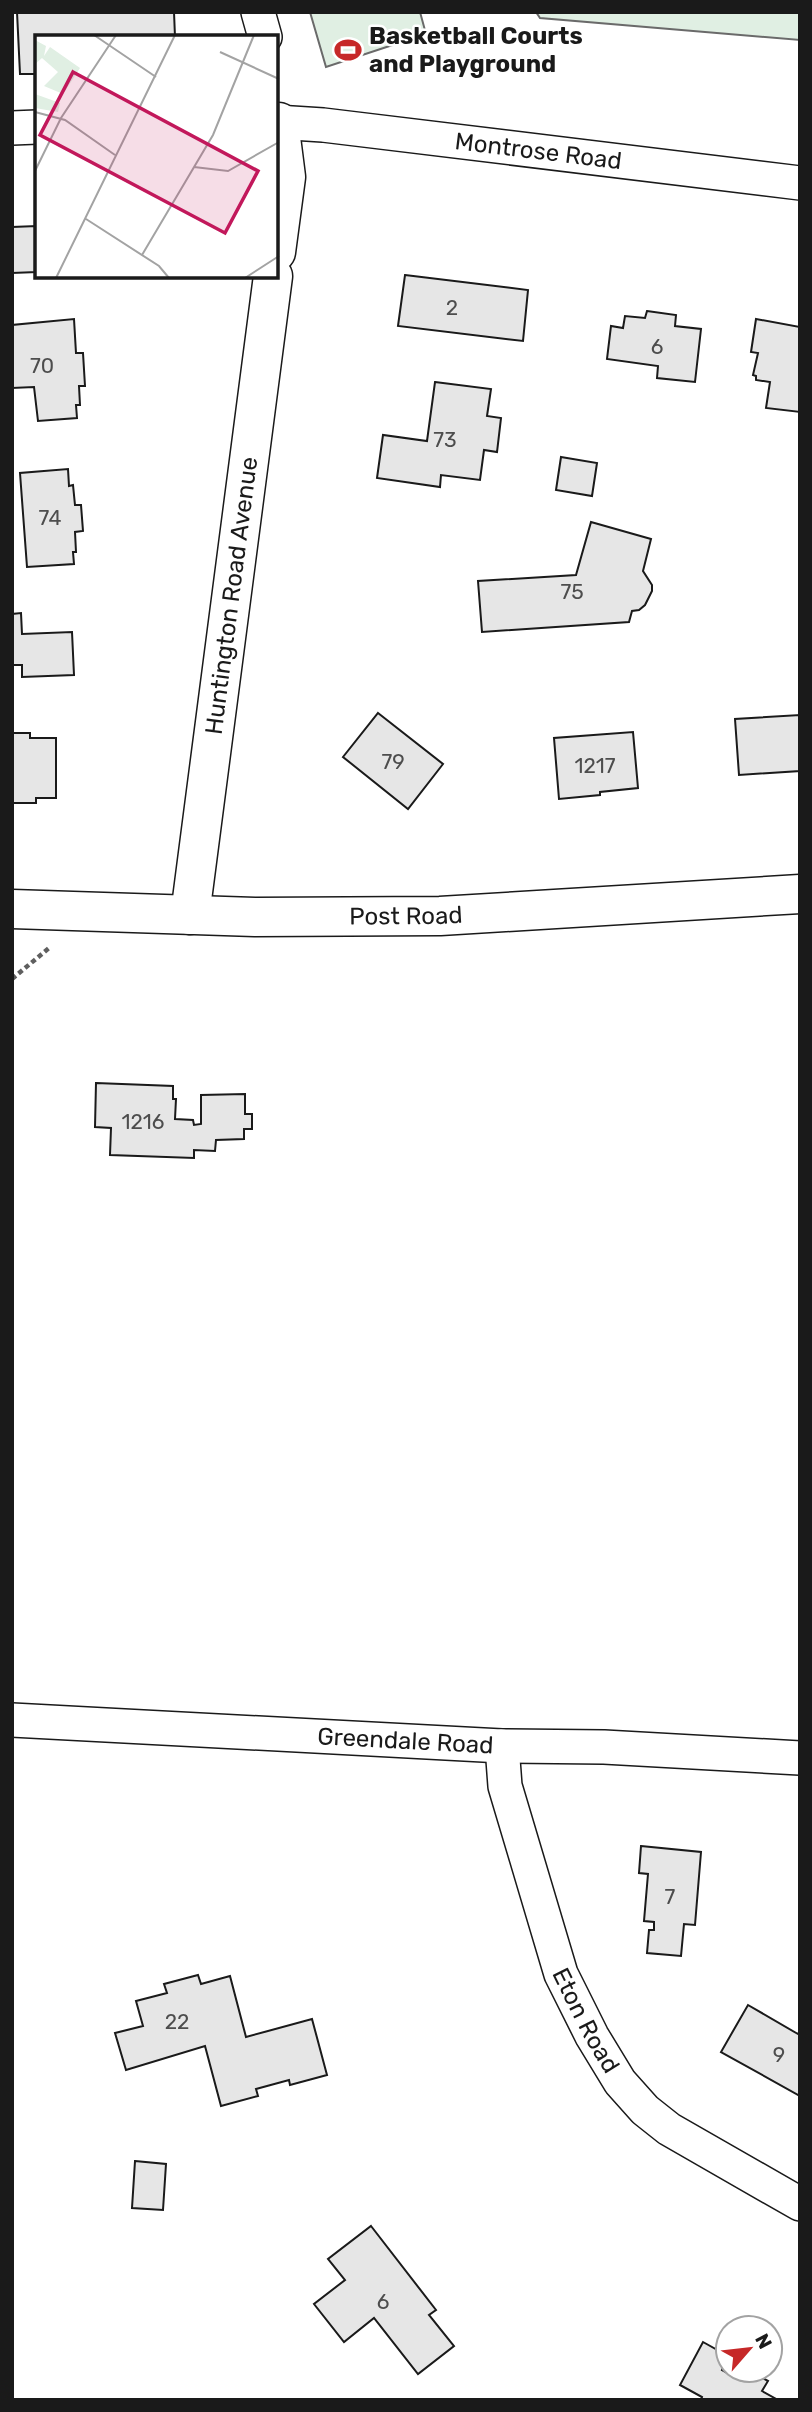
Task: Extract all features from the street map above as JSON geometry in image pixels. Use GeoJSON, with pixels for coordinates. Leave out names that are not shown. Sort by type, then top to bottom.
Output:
{"type":"FeatureCollection","features":[{"type":"Feature","properties":{"kind":"main road"},"geometry":{"type":"LineString","coordinates":[[278,123],[286,177],[278,237]]}},
{"type":"Feature","properties":{"kind":"main road","name":"Huntington Road Avenue"},"geometry":{"type":"LineString","coordinates":[[190,915],[273,278]]}},
{"type":"Feature","properties":{"kind":"main road","name":"Post Road"},"geometry":{"type":"LineString","coordinates":[[12,909],[190,915],[440,916],[800,894]]}},
{"type":"Feature","properties":{"kind":"street"},"geometry":{"type":"LineString","coordinates":[[258,12],[264,35]]}},
{"type":"Feature","properties":{"kind":"street","name":"Montrose Road"},"geometry":{"type":"LineString","coordinates":[[278,116],[323,125],[800,183]]}},
{"type":"Feature","properties":{"kind":"street"},"geometry":{"type":"LineString","coordinates":[[12,128],[35,127]]}},
{"type":"Feature","properties":{"kind":"street","name":"Greendale Road"},"geometry":{"type":"LineString","coordinates":[[12,1720],[502,1746],[604,1747],[800,1758]]}},
{"type":"Feature","properties":{"kind":"street","name":"Eton Road"},"geometry":{"type":"LineString","coordinates":[[502,1746],[505,1786],[561,1974],[592,2036],[620,2081],[645,2110],[669,2129],[800,2204]]}},
{"type":"Feature","properties":{"kind":"green space","name":"Basketball Courts and Playground"},"geometry":{"type":"Polygon","coordinates":[[[310,12],[420,12],[426,34],[326,67],[310,12]]]}},
{"type":"Feature","properties":{"kind":"green space"},"geometry":{"type":"Polygon","coordinates":[[[536,12],[800,12],[800,40],[540,18],[536,12]]]}},
{"type":"Feature","properties":{"kind":"building"},"geometry":{"type":"Polygon","coordinates":[[[17,12],[174,12],[175,35],[35,35],[35,74],[20,74],[17,12]]]}},
{"type":"Feature","properties":{"kind":"building"},"geometry":{"type":"Polygon","coordinates":[[[35,226],[35,272],[12,273],[12,227],[35,226]]]}},
{"type":"Feature","properties":{"kind":"building"},"geometry":{"type":"Polygon","coordinates":[[[405,275],[528,290],[523,341],[398,326],[405,275]]]}},
{"type":"Feature","properties":{"kind":"building"},"geometry":{"type":"Polygon","coordinates":[[[647,311],[676,315],[675,326],[701,329],[695,382],[657,378],[658,366],[607,359],[611,326],[623,328],[625,316],[645,318],[647,311]]]}},
{"type":"Feature","properties":{"kind":"building"},"geometry":{"type":"Polygon","coordinates":[[[74,319],[76,353],[83,353],[85,386],[79,386],[80,405],[76,405],[77,418],[38,421],[34,387],[12,388],[12,325],[74,319]]]}},
{"type":"Feature","properties":{"kind":"building"},"geometry":{"type":"Polygon","coordinates":[[[756,319],[800,327],[800,412],[766,408],[770,382],[756,380],[753,375],[758,353],[751,352],[756,319]]]}},
{"type":"Feature","properties":{"kind":"building"},"geometry":{"type":"Polygon","coordinates":[[[435,382],[491,389],[487,416],[501,418],[497,452],[484,450],[480,480],[441,475],[440,487],[377,478],[383,435],[427,441],[435,382]]]}},
{"type":"Feature","properties":{"kind":"building"},"geometry":{"type":"Polygon","coordinates":[[[561,457],[597,463],[592,496],[556,490],[561,457]]]}},
{"type":"Feature","properties":{"kind":"building"},"geometry":{"type":"Polygon","coordinates":[[[68,469],[69,486],[73,485],[75,505],[81,505],[83,531],[75,532],[74,564],[27,567],[20,473],[68,469]]]}},
{"type":"Feature","properties":{"kind":"building"},"geometry":{"type":"Polygon","coordinates":[[[591,522],[651,539],[643,571],[652,585],[652,591],[645,605],[632,611],[629,622],[482,632],[478,581],[576,575],[591,522]]]}},
{"type":"Feature","properties":{"kind":"building"},"geometry":{"type":"Polygon","coordinates":[[[21,613],[22,634],[72,632],[74,675],[22,677],[22,665],[12,665],[12,614],[21,613]]]}},
{"type":"Feature","properties":{"kind":"building"},"geometry":{"type":"Polygon","coordinates":[[[378,713],[443,764],[408,809],[343,757],[378,713]]]}},
{"type":"Feature","properties":{"kind":"building"},"geometry":{"type":"Polygon","coordinates":[[[800,715],[800,771],[739,775],[735,719],[800,715]]]}},
{"type":"Feature","properties":{"kind":"building"},"geometry":{"type":"Polygon","coordinates":[[[633,732],[638,788],[559,799],[554,738],[633,732]]]}},
{"type":"Feature","properties":{"kind":"building"},"geometry":{"type":"Polygon","coordinates":[[[12,733],[30,733],[30,738],[56,738],[56,798],[36,798],[36,803],[12,803],[12,733]]]}},
{"type":"Feature","properties":{"kind":"building"},"geometry":{"type":"Polygon","coordinates":[[[96,1083],[173,1086],[173,1099],[176,1099],[175,1119],[193,1120],[194,1125],[201,1124],[201,1095],[245,1094],[245,1114],[252,1114],[252,1129],[244,1129],[244,1139],[216,1140],[215,1151],[194,1150],[194,1158],[110,1155],[111,1128],[95,1127],[96,1083]]]}},
{"type":"Feature","properties":{"kind":"building"},"geometry":{"type":"Polygon","coordinates":[[[641,1846],[701,1852],[695,1925],[684,1924],[681,1956],[647,1953],[649,1930],[654,1930],[654,1922],[644,1921],[648,1874],[639,1873],[641,1846]]]}},
{"type":"Feature","properties":{"kind":"building"},"geometry":{"type":"Polygon","coordinates":[[[198,1975],[201,1984],[230,1976],[246,2037],[312,2019],[327,2075],[290,2085],[289,2080],[256,2089],[258,2096],[221,2106],[205,2046],[126,2070],[115,2033],[143,2026],[136,2001],[167,1993],[164,1984],[198,1975]]]}},
{"type":"Feature","properties":{"kind":"building"},"geometry":{"type":"Polygon","coordinates":[[[748,2005],[798,2034],[800,2031],[800,2096],[721,2052],[748,2005]]]}},
{"type":"Feature","properties":{"kind":"building"},"geometry":{"type":"Polygon","coordinates":[[[135,2161],[166,2164],[163,2210],[132,2208],[135,2161]]]}},
{"type":"Feature","properties":{"kind":"building"},"geometry":{"type":"Polygon","coordinates":[[[371,2226],[436,2310],[429,2315],[454,2346],[418,2374],[374,2318],[344,2342],[314,2304],[345,2280],[328,2259],[371,2226]]]}},
{"type":"Feature","properties":{"kind":"building"},"geometry":{"type":"Polygon","coordinates":[[[703,2342],[714,2348],[714,2384],[766,2384],[762,2391],[778,2400],[701,2400],[702,2397],[680,2385],[703,2342]]]}},
{"type":"Feature","properties":{"kind":"place","name":"Basketball Courts and Playground"},"geometry":{"type":"Point","coordinates":[348,50]}}]}
